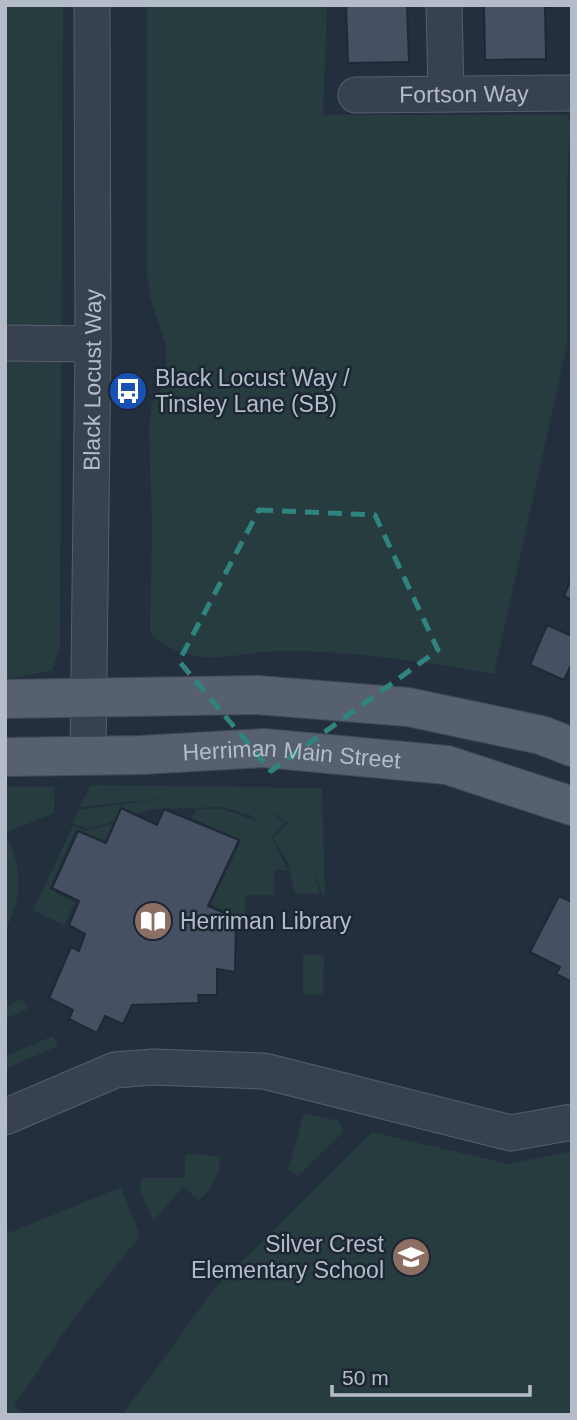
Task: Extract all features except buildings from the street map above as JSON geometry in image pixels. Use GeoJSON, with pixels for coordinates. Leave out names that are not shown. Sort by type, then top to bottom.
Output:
{"type":"FeatureCollection","features":[{"type":"Feature","properties":{"kind":"main road"},"geometry":{"type":"LineString","coordinates":[[5,699],[257,695],[408,707],[541,735],[572,747]]}},
{"type":"Feature","properties":{"kind":"main road","name":"Herriman Main Street"},"geometry":{"type":"LineString","coordinates":[[5,757],[264,748],[447,765],[572,806]]}},
{"type":"Feature","properties":{"kind":"street","name":"Black Locust Way"},"geometry":{"type":"LineString","coordinates":[[88,756],[93,344],[92,5]]}},
{"type":"Feature","properties":{"kind":"street"},"geometry":{"type":"LineString","coordinates":[[444,5],[446,94]]}},
{"type":"Feature","properties":{"kind":"street","name":"Fortson Way"},"geometry":{"type":"LineString","coordinates":[[356,95],[572,93]]}},
{"type":"Feature","properties":{"kind":"street"},"geometry":{"type":"LineString","coordinates":[[5,344],[93,344]]}},
{"type":"Feature","properties":{"kind":"street"},"geometry":{"type":"LineString","coordinates":[[5,1117],[114,1070],[153,1068],[264,1071],[511,1133],[572,1122]]}},
{"type":"Feature","properties":{"kind":"highlighted area"},"geometry":{"type":"Polygon","coordinates":[[[259,510],[375,515],[438,650],[271,771],[179,661],[259,510]]]}},
{"type":"Feature","properties":{"kind":"green space"},"geometry":{"type":"Polygon","coordinates":[[[5,5],[63,5],[60,649],[52,670],[5,680],[5,5]]]}},
{"type":"Feature","properties":{"kind":"green space"},"geometry":{"type":"Polygon","coordinates":[[[147,5],[327,5],[323,115],[567,115],[570,122],[567,345],[494,674],[417,661],[312,651],[196,656],[170,648],[150,632],[152,527],[149,429],[152,403],[163,386],[166,345],[150,297],[147,273],[147,5]]]}},
{"type":"Feature","properties":{"kind":"green space"},"geometry":{"type":"Polygon","coordinates":[[[91,785],[322,788],[325,895],[322,895],[311,857],[320,894],[295,893],[288,863],[273,838],[288,823],[274,813],[267,820],[274,814],[285,823],[271,837],[288,870],[274,870],[275,895],[245,895],[245,923],[211,904],[241,841],[192,818],[196,809],[223,809],[259,822],[250,815],[222,807],[152,809],[89,829],[73,824],[78,810],[167,798],[79,807],[91,785]]]}},
{"type":"Feature","properties":{"kind":"green space"},"geometry":{"type":"Polygon","coordinates":[[[5,787],[55,787],[54,813],[5,833],[5,787]]]}},
{"type":"Feature","properties":{"kind":"green space"},"geometry":{"type":"Polygon","coordinates":[[[113,823],[105,841],[76,830],[49,889],[75,902],[64,925],[33,910],[73,826],[86,831],[113,823]]]}},
{"type":"Feature","properties":{"kind":"green space"},"geometry":{"type":"Polygon","coordinates":[[[5,834],[15,858],[19,882],[15,906],[5,930],[5,834]]]}},
{"type":"Feature","properties":{"kind":"green space"},"geometry":{"type":"Polygon","coordinates":[[[303,955],[324,955],[323,994],[303,995],[303,955]]]}},
{"type":"Feature","properties":{"kind":"green space"},"geometry":{"type":"Polygon","coordinates":[[[22,999],[28,1009],[5,1019],[5,1006],[22,999]]]}},
{"type":"Feature","properties":{"kind":"green space"},"geometry":{"type":"Polygon","coordinates":[[[53,1036],[58,1046],[5,1069],[5,1056],[53,1036]]]}},
{"type":"Feature","properties":{"kind":"green space"},"geometry":{"type":"Polygon","coordinates":[[[304,1113],[339,1121],[343,1132],[298,1176],[288,1170],[304,1113]]]}},
{"type":"Feature","properties":{"kind":"green space","name":"Silver Crest Elementary School"},"geometry":{"type":"Polygon","coordinates":[[[372,1132],[508,1164],[572,1151],[572,1415],[122,1415],[215,1288],[372,1132]]]}},
{"type":"Feature","properties":{"kind":"green space"},"geometry":{"type":"Polygon","coordinates":[[[187,1154],[219,1156],[215,1180],[199,1200],[183,1187],[153,1221],[140,1189],[141,1178],[185,1178],[187,1154]]]}},
{"type":"Feature","properties":{"kind":"green space"},"geometry":{"type":"Polygon","coordinates":[[[121,1187],[140,1236],[73,1319],[14,1406],[26,1415],[5,1415],[5,1223],[9,1233],[121,1187]]]}},
{"type":"Feature","properties":{"kind":"place","name":"Black Locust Way / Tinsley Lane (SB)"},"geometry":{"type":"Point","coordinates":[128,391]}},
{"type":"Feature","properties":{"kind":"place","name":"Herriman Library"},"geometry":{"type":"Point","coordinates":[153,921]}},
{"type":"Feature","properties":{"kind":"place","name":"Silver Crest Elementary School"},"geometry":{"type":"Point","coordinates":[411,1257]}}]}
